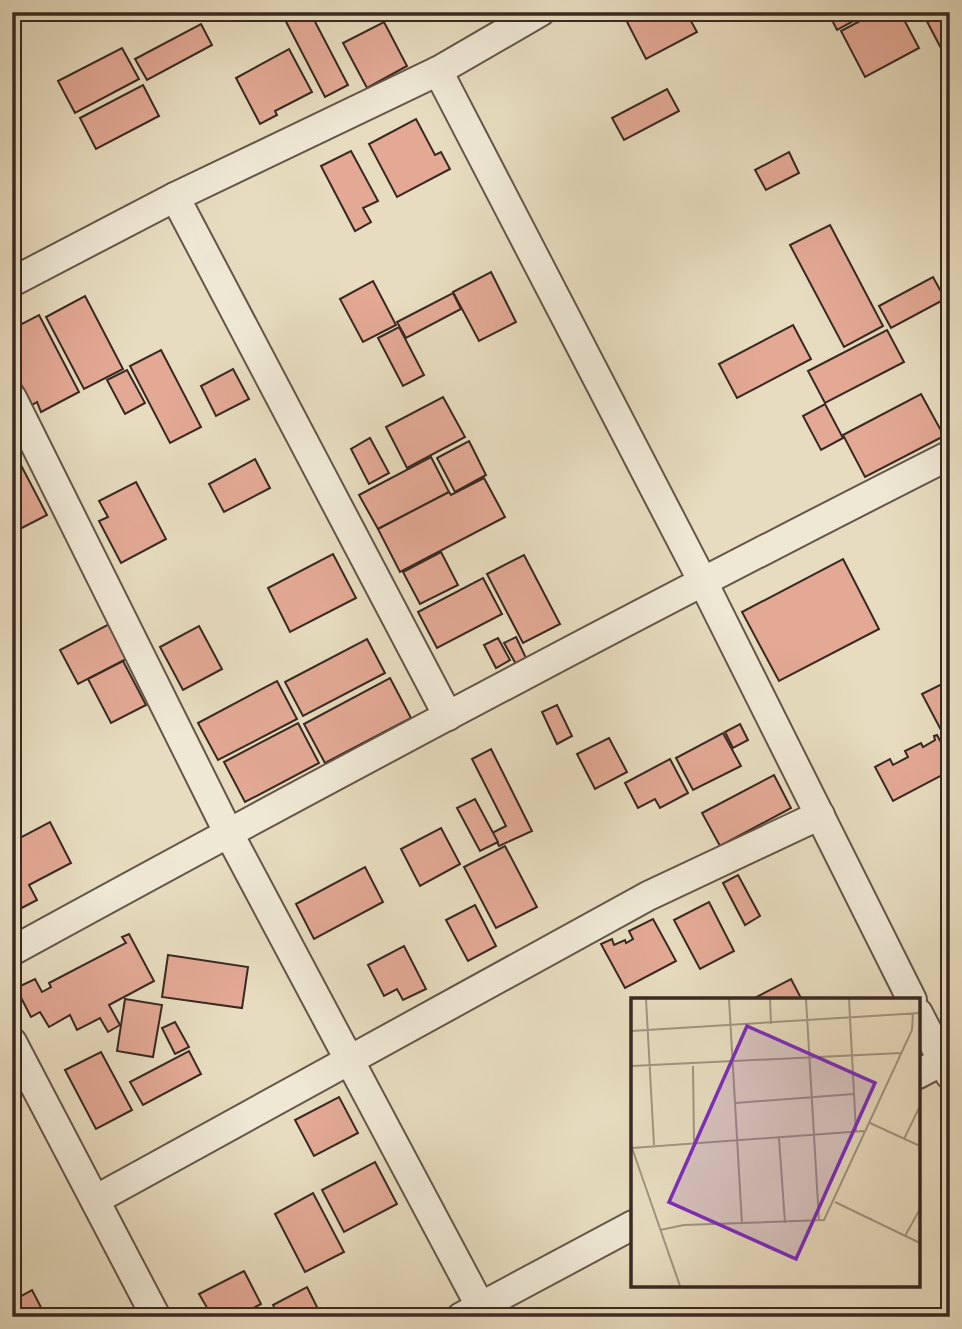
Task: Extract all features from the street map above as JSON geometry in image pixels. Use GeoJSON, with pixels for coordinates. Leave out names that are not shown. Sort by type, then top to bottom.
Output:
{"type":"FeatureCollection","features":[{"type":"Feature","properties":{"kind":"street"},"geometry":{"type":"LineString","coordinates":[[12,282],[175,197],[438,71],[540,12]]}},
{"type":"Feature","properties":{"kind":"street"},"geometry":{"type":"LineString","coordinates":[[438,71],[702,580],[911,998]]}},
{"type":"Feature","properties":{"kind":"street"},"geometry":{"type":"LineString","coordinates":[[175,197],[448,716]]}},
{"type":"Feature","properties":{"kind":"street"},"geometry":{"type":"LineString","coordinates":[[12,398],[228,832],[350,1062],[476,1313],[631,1226]]}},
{"type":"Feature","properties":{"kind":"street"},"geometry":{"type":"LineString","coordinates":[[12,951],[228,832],[702,580],[950,455]]}},
{"type":"Feature","properties":{"kind":"street"},"geometry":{"type":"LineString","coordinates":[[95,1200],[648,897],[820,815]]}},
{"type":"Feature","properties":{"kind":"street"},"geometry":{"type":"LineString","coordinates":[[920,1018],[940,1067]]}},
{"type":"Feature","properties":{"kind":"street"},"geometry":{"type":"LineString","coordinates":[[12,1042],[156,1317]]}},
{"type":"Feature","properties":{"kind":"building"},"geometry":{"type":"Polygon","coordinates":[[[281,12],[310,12],[348,85],[325,97],[281,12]]]}},
{"type":"Feature","properties":{"kind":"building"},"geometry":{"type":"Polygon","coordinates":[[[622,12],[686,12],[697,32],[646,59],[622,12]]]}},
{"type":"Feature","properties":{"kind":"building"},"geometry":{"type":"Polygon","coordinates":[[[828,12],[870,12],[837,30],[828,12]]]}},
{"type":"Feature","properties":{"kind":"building"},"geometry":{"type":"Polygon","coordinates":[[[877,12],[900,12],[919,48],[865,77],[841,31],[877,12]]]}},
{"type":"Feature","properties":{"kind":"building"},"geometry":{"type":"Polygon","coordinates":[[[922,12],[948,12],[950,48],[943,52],[922,12]]]}},
{"type":"Feature","properties":{"kind":"building"},"geometry":{"type":"Polygon","coordinates":[[[384,22],[407,66],[367,88],[343,43],[384,22]]]}},
{"type":"Feature","properties":{"kind":"building"},"geometry":{"type":"Polygon","coordinates":[[[201,24],[212,45],[147,80],[135,59],[201,24]]]}},
{"type":"Feature","properties":{"kind":"building"},"geometry":{"type":"Polygon","coordinates":[[[122,48],[139,79],[75,113],[58,81],[122,48]]]}},
{"type":"Feature","properties":{"kind":"building"},"geometry":{"type":"Polygon","coordinates":[[[289,49],[312,92],[275,111],[277,115],[260,124],[236,78],[289,49]]]}},
{"type":"Feature","properties":{"kind":"building"},"geometry":{"type":"Polygon","coordinates":[[[143,85],[159,116],[96,149],[80,118],[143,85]]]}},
{"type":"Feature","properties":{"kind":"building"},"geometry":{"type":"Polygon","coordinates":[[[667,89],[679,111],[624,140],[612,118],[667,89]]]}},
{"type":"Feature","properties":{"kind":"building"},"geometry":{"type":"Polygon","coordinates":[[[416,119],[435,155],[441,152],[450,169],[397,197],[369,144],[416,119]]]}},
{"type":"Feature","properties":{"kind":"building"},"geometry":{"type":"Polygon","coordinates":[[[351,151],[378,201],[363,208],[371,222],[355,231],[321,166],[351,151]]]}},
{"type":"Feature","properties":{"kind":"building"},"geometry":{"type":"Polygon","coordinates":[[[789,152],[799,173],[766,190],[755,170],[789,152]]]}},
{"type":"Feature","properties":{"kind":"building"},"geometry":{"type":"Polygon","coordinates":[[[830,225],[883,326],[844,347],[790,245],[830,225]]]}},
{"type":"Feature","properties":{"kind":"building"},"geometry":{"type":"Polygon","coordinates":[[[491,272],[516,322],[479,341],[453,292],[491,272]]]}},
{"type":"Feature","properties":{"kind":"building"},"geometry":{"type":"Polygon","coordinates":[[[933,277],[945,299],[891,328],[879,306],[933,277]]]}},
{"type":"Feature","properties":{"kind":"building"},"geometry":{"type":"Polygon","coordinates":[[[373,281],[396,325],[363,342],[340,299],[373,281]]]}},
{"type":"Feature","properties":{"kind":"building"},"geometry":{"type":"Polygon","coordinates":[[[453,293],[461,309],[406,338],[397,322],[453,293]]]}},
{"type":"Feature","properties":{"kind":"building"},"geometry":{"type":"Polygon","coordinates":[[[85,296],[123,369],[84,389],[46,317],[85,296]]]}},
{"type":"Feature","properties":{"kind":"building"},"geometry":{"type":"Polygon","coordinates":[[[39,315],[79,392],[41,412],[37,402],[32,405],[15,373],[20,370],[12,354],[12,329],[39,315]]]}},
{"type":"Feature","properties":{"kind":"building"},"geometry":{"type":"Polygon","coordinates":[[[793,325],[811,359],[737,398],[719,364],[793,325]]]}},
{"type":"Feature","properties":{"kind":"building"},"geometry":{"type":"Polygon","coordinates":[[[399,327],[424,375],[403,386],[378,338],[399,327]]]}},
{"type":"Feature","properties":{"kind":"building"},"geometry":{"type":"Polygon","coordinates":[[[887,330],[904,362],[825,403],[808,371],[887,330]]]}},
{"type":"Feature","properties":{"kind":"building"},"geometry":{"type":"Polygon","coordinates":[[[161,350],[201,427],[170,443],[130,366],[161,350]]]}},
{"type":"Feature","properties":{"kind":"building"},"geometry":{"type":"Polygon","coordinates":[[[233,369],[249,399],[216,416],[201,386],[233,369]]]}},
{"type":"Feature","properties":{"kind":"building"},"geometry":{"type":"Polygon","coordinates":[[[127,370],[145,403],[125,414],[107,380],[127,370]]]}},
{"type":"Feature","properties":{"kind":"building"},"geometry":{"type":"Polygon","coordinates":[[[921,394],[944,436],[865,477],[843,435],[921,394]]]}},
{"type":"Feature","properties":{"kind":"building"},"geometry":{"type":"Polygon","coordinates":[[[443,397],[465,437],[407,468],[386,427],[443,397]]]}},
{"type":"Feature","properties":{"kind":"building"},"geometry":{"type":"Polygon","coordinates":[[[825,404],[843,438],[821,450],[803,416],[825,404]]]}},
{"type":"Feature","properties":{"kind":"building"},"geometry":{"type":"Polygon","coordinates":[[[370,438],[389,473],[369,484],[351,449],[370,438]]]}},
{"type":"Feature","properties":{"kind":"building"},"geometry":{"type":"Polygon","coordinates":[[[469,441],[486,475],[455,492],[437,458],[469,441]]]}},
{"type":"Feature","properties":{"kind":"building"},"geometry":{"type":"Polygon","coordinates":[[[12,448],[47,515],[12,533],[12,448]]]}},
{"type":"Feature","properties":{"kind":"building"},"geometry":{"type":"Polygon","coordinates":[[[431,457],[449,492],[378,529],[359,495],[431,457]]]}},
{"type":"Feature","properties":{"kind":"building"},"geometry":{"type":"Polygon","coordinates":[[[255,459],[270,488],[224,512],[209,484],[255,459]]]}},
{"type":"Feature","properties":{"kind":"building"},"geometry":{"type":"Polygon","coordinates":[[[484,478],[505,517],[400,572],[378,529],[449,492],[451,495],[484,478]]]}},
{"type":"Feature","properties":{"kind":"building"},"geometry":{"type":"Polygon","coordinates":[[[136,482],[166,539],[121,563],[99,521],[108,517],[99,501],[136,482]]]}},
{"type":"Feature","properties":{"kind":"building"},"geometry":{"type":"Polygon","coordinates":[[[441,552],[458,585],[420,604],[403,572],[441,552]]]}},
{"type":"Feature","properties":{"kind":"building"},"geometry":{"type":"Polygon","coordinates":[[[333,554],[356,598],[290,632],[268,588],[333,554]]]}},
{"type":"Feature","properties":{"kind":"building"},"geometry":{"type":"Polygon","coordinates":[[[524,555],[560,624],[523,643],[487,574],[524,555]]]}},
{"type":"Feature","properties":{"kind":"building"},"geometry":{"type":"Polygon","coordinates":[[[843,559],[879,629],[779,681],[742,612],[843,559]]]}},
{"type":"Feature","properties":{"kind":"building"},"geometry":{"type":"Polygon","coordinates":[[[483,578],[502,614],[437,648],[418,612],[483,578]]]}},
{"type":"Feature","properties":{"kind":"building"},"geometry":{"type":"Polygon","coordinates":[[[113,622],[132,656],[78,684],[60,650],[113,622]]]}},
{"type":"Feature","properties":{"kind":"building"},"geometry":{"type":"Polygon","coordinates":[[[199,626],[222,669],[183,690],[160,647],[199,626]]]}},
{"type":"Feature","properties":{"kind":"building"},"geometry":{"type":"Polygon","coordinates":[[[516,637],[526,658],[516,664],[504,643],[516,637]]]}},
{"type":"Feature","properties":{"kind":"building"},"geometry":{"type":"Polygon","coordinates":[[[498,638],[510,660],[496,668],[484,645],[498,638]]]}},
{"type":"Feature","properties":{"kind":"building"},"geometry":{"type":"Polygon","coordinates":[[[367,639],[385,673],[303,716],[285,682],[367,639]]]}},
{"type":"Feature","properties":{"kind":"building"},"geometry":{"type":"Polygon","coordinates":[[[123,661],[146,705],[111,723],[88,679],[123,661]]]}},
{"type":"Feature","properties":{"kind":"building"},"geometry":{"type":"Polygon","coordinates":[[[390,678],[411,718],[325,763],[304,724],[390,678]]]}},
{"type":"Feature","properties":{"kind":"building"},"geometry":{"type":"Polygon","coordinates":[[[950,680],[950,728],[942,732],[922,694],[950,680]]]}},
{"type":"Feature","properties":{"kind":"building"},"geometry":{"type":"Polygon","coordinates":[[[277,681],[297,719],[218,760],[198,723],[277,681]]]}},
{"type":"Feature","properties":{"kind":"building"},"geometry":{"type":"Polygon","coordinates":[[[557,705],[572,736],[557,744],[542,712],[557,705]]]}},
{"type":"Feature","properties":{"kind":"building"},"geometry":{"type":"Polygon","coordinates":[[[298,723],[319,763],[245,802],[224,762],[298,723]]]}},
{"type":"Feature","properties":{"kind":"building"},"geometry":{"type":"Polygon","coordinates":[[[740,724],[748,740],[733,748],[725,732],[740,724]]]}},
{"type":"Feature","properties":{"kind":"building"},"geometry":{"type":"Polygon","coordinates":[[[723,733],[741,766],[693,790],[676,758],[723,733]]]}},
{"type":"Feature","properties":{"kind":"building"},"geometry":{"type":"Polygon","coordinates":[[[937,735],[950,759],[950,771],[893,801],[875,767],[890,759],[893,765],[908,757],[905,751],[921,743],[923,747],[935,740],[934,736],[937,735]]]}},
{"type":"Feature","properties":{"kind":"building"},"geometry":{"type":"Polygon","coordinates":[[[609,738],[627,772],[595,789],[577,754],[609,738]]]}},
{"type":"Feature","properties":{"kind":"building"},"geometry":{"type":"Polygon","coordinates":[[[491,749],[532,831],[499,846],[492,833],[506,826],[472,759],[491,749]]]}},
{"type":"Feature","properties":{"kind":"building"},"geometry":{"type":"Polygon","coordinates":[[[670,759],[688,793],[660,808],[655,799],[638,808],[625,783],[670,759]]]}},
{"type":"Feature","properties":{"kind":"building"},"geometry":{"type":"Polygon","coordinates":[[[774,775],[791,808],[720,846],[702,813],[774,775]]]}},
{"type":"Feature","properties":{"kind":"building"},"geometry":{"type":"Polygon","coordinates":[[[475,799],[498,842],[480,851],[457,808],[475,799]]]}},
{"type":"Feature","properties":{"kind":"building"},"geometry":{"type":"Polygon","coordinates":[[[50,822],[71,863],[29,885],[37,900],[12,913],[12,842],[50,822]]]}},
{"type":"Feature","properties":{"kind":"building"},"geometry":{"type":"Polygon","coordinates":[[[441,828],[460,864],[420,886],[401,849],[441,828]]]}},
{"type":"Feature","properties":{"kind":"building"},"geometry":{"type":"Polygon","coordinates":[[[505,846],[537,907],[496,928],[464,867],[505,846]]]}},
{"type":"Feature","properties":{"kind":"building"},"geometry":{"type":"Polygon","coordinates":[[[365,867],[383,902],[314,939],[296,904],[365,867]]]}},
{"type":"Feature","properties":{"kind":"building"},"geometry":{"type":"Polygon","coordinates":[[[738,875],[760,916],[745,925],[723,883],[738,875]]]}},
{"type":"Feature","properties":{"kind":"building"},"geometry":{"type":"Polygon","coordinates":[[[709,902],[734,951],[700,969],[674,920],[709,902]]]}},
{"type":"Feature","properties":{"kind":"building"},"geometry":{"type":"Polygon","coordinates":[[[475,905],[496,946],[468,961],[446,920],[475,905]]]}},
{"type":"Feature","properties":{"kind":"building"},"geometry":{"type":"Polygon","coordinates":[[[653,919],[676,961],[625,988],[601,944],[612,939],[614,945],[625,940],[626,943],[633,939],[629,931],[653,919]]]}},
{"type":"Feature","properties":{"kind":"building"},"geometry":{"type":"Polygon","coordinates":[[[129,934],[154,981],[109,1005],[120,1025],[108,1032],[100,1018],[77,1030],[70,1015],[49,1027],[40,1012],[31,1017],[16,988],[35,979],[42,992],[51,987],[49,983],[126,943],[122,937],[129,934]]]}},
{"type":"Feature","properties":{"kind":"building"},"geometry":{"type":"Polygon","coordinates":[[[404,946],[426,989],[403,1000],[397,989],[384,996],[368,965],[404,946]]]}},
{"type":"Feature","properties":{"kind":"building"},"geometry":{"type":"Polygon","coordinates":[[[168,955],[248,967],[242,1008],[162,997],[168,955]]]}},
{"type":"Feature","properties":{"kind":"building"},"geometry":{"type":"Polygon","coordinates":[[[791,979],[801,998],[755,998],[791,979]]]}},
{"type":"Feature","properties":{"kind":"building"},"geometry":{"type":"Polygon","coordinates":[[[125,999],[162,1005],[153,1057],[117,1051],[125,999]]]}},
{"type":"Feature","properties":{"kind":"building"},"geometry":{"type":"Polygon","coordinates":[[[175,1022],[189,1047],[175,1054],[162,1028],[175,1022]]]}},
{"type":"Feature","properties":{"kind":"building"},"geometry":{"type":"Polygon","coordinates":[[[189,1051],[201,1074],[143,1105],[130,1082],[189,1051]]]}},
{"type":"Feature","properties":{"kind":"building"},"geometry":{"type":"Polygon","coordinates":[[[101,1052],[132,1110],[96,1129],[65,1070],[101,1052]]]}},
{"type":"Feature","properties":{"kind":"building"},"geometry":{"type":"Polygon","coordinates":[[[339,1097],[358,1133],[314,1156],[295,1120],[339,1097]]]}},
{"type":"Feature","properties":{"kind":"building"},"geometry":{"type":"Polygon","coordinates":[[[375,1162],[397,1204],[344,1232],[322,1190],[375,1162]]]}},
{"type":"Feature","properties":{"kind":"building"},"geometry":{"type":"Polygon","coordinates":[[[313,1193],[344,1252],[305,1272],[275,1214],[313,1193]]]}},
{"type":"Feature","properties":{"kind":"building"},"geometry":{"type":"Polygon","coordinates":[[[244,1271],[261,1304],[236,1317],[198,1317],[209,1311],[199,1294],[244,1271]]]}},
{"type":"Feature","properties":{"kind":"building"},"geometry":{"type":"Polygon","coordinates":[[[307,1287],[322,1317],[279,1317],[273,1305],[307,1287]]]}},
{"type":"Feature","properties":{"kind":"building"},"geometry":{"type":"Polygon","coordinates":[[[32,1290],[46,1317],[12,1317],[12,1301],[32,1290]]]}}]}
